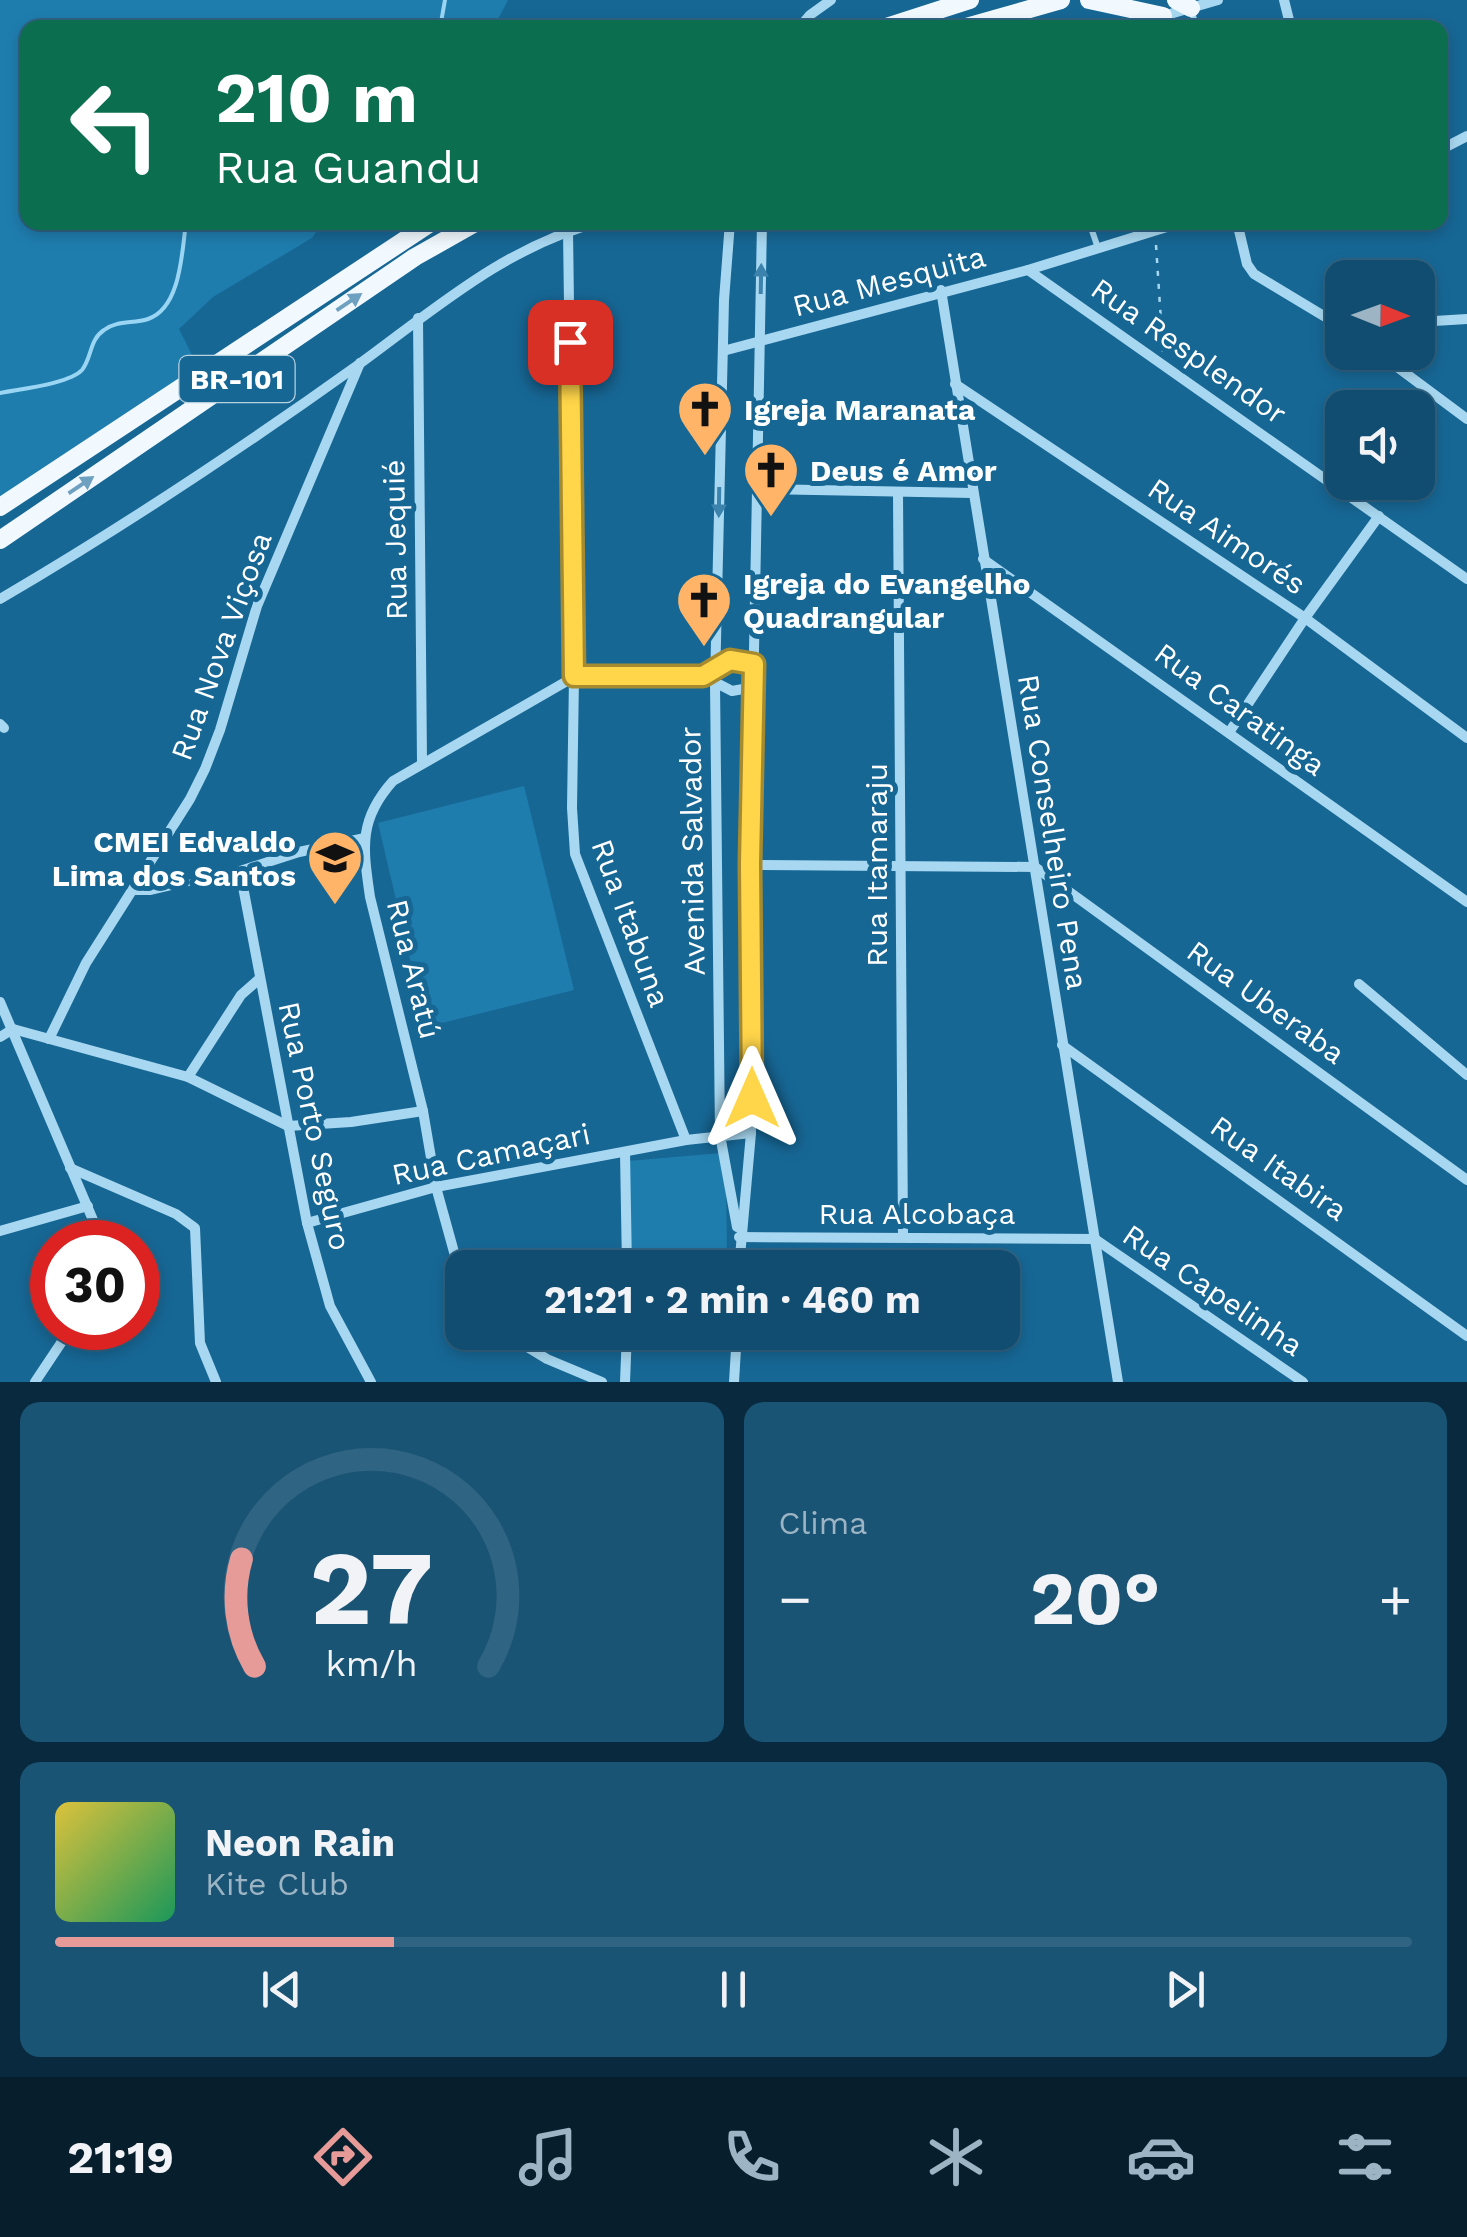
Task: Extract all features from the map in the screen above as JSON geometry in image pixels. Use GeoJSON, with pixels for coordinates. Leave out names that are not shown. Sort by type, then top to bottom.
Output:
{"type":"FeatureCollection","features":[{"type":"Feature","properties":{"kind":"main road"},"geometry":{"type":"LineString","coordinates":[[908,20],[970,0]]}},
{"type":"Feature","properties":{"kind":"main road"},"geometry":{"type":"LineString","coordinates":[[992,20],[1061,0]]}},
{"type":"Feature","properties":{"kind":"main road"},"geometry":{"type":"LineString","coordinates":[[1088,0],[1162,16]]}},
{"type":"Feature","properties":{"kind":"main road","name":"BR-101"},"geometry":{"type":"LineString","coordinates":[[0,508],[420,230]]}},
{"type":"Feature","properties":{"kind":"main road","name":"BR-101"},"geometry":{"type":"LineString","coordinates":[[0,540],[415,257],[462,230]]}},
{"type":"Feature","properties":{"kind":"street"},"geometry":{"type":"LineString","coordinates":[[806,20],[831,0]]}},
{"type":"Feature","properties":{"kind":"street"},"geometry":{"type":"LineString","coordinates":[[1149,20],[1183,4],[1218,0]]}},
{"type":"Feature","properties":{"kind":"street"},"geometry":{"type":"LineString","coordinates":[[0,600],[111,534],[360,364],[418,318],[526,249],[568,230]]}},
{"type":"Feature","properties":{"kind":"street","name":"Rua Itabuna"},"geometry":{"type":"LineString","coordinates":[[568,230],[575,854],[686,1140]]}},
{"type":"Feature","properties":{"kind":"street","name":"Avenida Salvador"},"geometry":{"type":"LineString","coordinates":[[730,230],[722,352],[715,684],[720,1135],[739,1238]]}},
{"type":"Feature","properties":{"kind":"street","name":"Avenida Salvador"},"geometry":{"type":"LineString","coordinates":[[739,1250],[751,1134],[750,864],[762,230]]}},
{"type":"Feature","properties":{"kind":"street","name":"Rua Mesquita"},"geometry":{"type":"LineString","coordinates":[[722,352],[941,290],[1028,270],[1155,230]]}},
{"type":"Feature","properties":{"kind":"street"},"geometry":{"type":"LineString","coordinates":[[1239,230],[1247,264],[1254,274],[1325,317]]}},
{"type":"Feature","properties":{"kind":"street","name":"Rua Resplendor"},"geometry":{"type":"LineString","coordinates":[[1028,270],[1467,579]]}},
{"type":"Feature","properties":{"kind":"street","name":"Rua Conselheiro Pena"},"geometry":{"type":"LineString","coordinates":[[941,290],[1118,1382]]}},
{"type":"Feature","properties":{"kind":"street","name":"Rua Jequié"},"geometry":{"type":"LineString","coordinates":[[418,318],[422,762]]}},
{"type":"Feature","properties":{"kind":"street"},"geometry":{"type":"LineString","coordinates":[[1435,321],[1467,319]]}},
{"type":"Feature","properties":{"kind":"street","name":"Rua Nova Viçosa"},"geometry":{"type":"LineString","coordinates":[[50,1039],[86,964],[190,798],[204,769],[220,730],[257,606],[360,364]]}},
{"type":"Feature","properties":{"kind":"street"},"geometry":{"type":"LineString","coordinates":[[1401,370],[1467,419]]}},
{"type":"Feature","properties":{"kind":"street","name":"Rua Aimorés"},"geometry":{"type":"LineString","coordinates":[[955,384],[1305,618],[1467,738]]}},
{"type":"Feature","properties":{"kind":"street"},"geometry":{"type":"LineString","coordinates":[[758,489],[973,492]]}},
{"type":"Feature","properties":{"kind":"street","name":"Rua Itamaraju"},"geometry":{"type":"LineString","coordinates":[[898,493],[902,1237]]}},
{"type":"Feature","properties":{"kind":"street"},"geometry":{"type":"LineString","coordinates":[[1230,732],[1379,516]]}},
{"type":"Feature","properties":{"kind":"street","name":"Rua Caratinga"},"geometry":{"type":"LineString","coordinates":[[982,558],[1467,902]]}},
{"type":"Feature","properties":{"kind":"street"},"geometry":{"type":"LineString","coordinates":[[574,676],[703,676],[730,660],[754,664]]}},
{"type":"Feature","properties":{"kind":"street","name":"Rua Aratú"},"geometry":{"type":"LineString","coordinates":[[454,1250],[370,897],[366,820],[393,781],[574,676]]}},
{"type":"Feature","properties":{"kind":"street"},"geometry":{"type":"LineString","coordinates":[[703,676],[732,691],[754,687]]}},
{"type":"Feature","properties":{"kind":"street"},"geometry":{"type":"LineString","coordinates":[[240,871],[298,852],[364,838]]}},
{"type":"Feature","properties":{"kind":"street"},"geometry":{"type":"LineString","coordinates":[[750,864],[1035,867]]}},
{"type":"Feature","properties":{"kind":"street","name":"Rua Uberaba"},"geometry":{"type":"LineString","coordinates":[[1035,867],[1467,1180]]}},
{"type":"Feature","properties":{"kind":"street","name":"Rua Porto Seguro"},"geometry":{"type":"LineString","coordinates":[[240,871],[307,1223],[330,1306],[370,1382]]}},
{"type":"Feature","properties":{"kind":"street"},"geometry":{"type":"LineString","coordinates":[[188,1078],[228,1013],[258,980]]}},
{"type":"Feature","properties":{"kind":"street"},"geometry":{"type":"LineString","coordinates":[[1358,984],[1467,1075]]}},
{"type":"Feature","properties":{"kind":"street"},"geometry":{"type":"LineString","coordinates":[[0,1002],[92,1220]]}},
{"type":"Feature","properties":{"kind":"street"},"geometry":{"type":"LineString","coordinates":[[13,1028],[146,1063],[188,1078],[288,1126],[423,1112]]}},
{"type":"Feature","properties":{"kind":"street"},"geometry":{"type":"LineString","coordinates":[[0,1037],[13,1028]]}},
{"type":"Feature","properties":{"kind":"street","name":"Rua Itabira"},"geometry":{"type":"LineString","coordinates":[[1061,1045],[1467,1336]]}},
{"type":"Feature","properties":{"kind":"street"},"geometry":{"type":"LineString","coordinates":[[686,1140],[751,1134]]}},
{"type":"Feature","properties":{"kind":"street","name":"Rua Camaçari"},"geometry":{"type":"LineString","coordinates":[[307,1223],[436,1187],[686,1140]]}},
{"type":"Feature","properties":{"kind":"street"},"geometry":{"type":"LineString","coordinates":[[625,1152],[627,1250]]}},
{"type":"Feature","properties":{"kind":"street"},"geometry":{"type":"LineString","coordinates":[[70,1168],[176,1214],[195,1228],[200,1343],[216,1382]]}},
{"type":"Feature","properties":{"kind":"street"},"geometry":{"type":"LineString","coordinates":[[0,1231],[88,1206]]}},
{"type":"Feature","properties":{"kind":"street","name":"Rua Alcobaça"},"geometry":{"type":"LineString","coordinates":[[739,1238],[1095,1239]]}},
{"type":"Feature","properties":{"kind":"street","name":"Rua Capelinha"},"geometry":{"type":"LineString","coordinates":[[1095,1239],[1303,1382]]}},
{"type":"Feature","properties":{"kind":"street"},"geometry":{"type":"LineString","coordinates":[[35,1382],[56,1350]]}},
{"type":"Feature","properties":{"kind":"street"},"geometry":{"type":"LineString","coordinates":[[532,1350],[602,1382]]}},
{"type":"Feature","properties":{"kind":"street"},"geometry":{"type":"LineString","coordinates":[[625,1382],[626,1350]]}},
{"type":"Feature","properties":{"kind":"street"},"geometry":{"type":"LineString","coordinates":[[734,1382],[736,1350]]}},
{"type":"Feature","properties":{"kind":"lane"},"geometry":{"type":"LineString","coordinates":[[1092,230],[1098,248]]}},
{"type":"Feature","properties":{"kind":"lane"},"geometry":{"type":"LineString","coordinates":[[128,892],[150,892],[240,871]]}},
{"type":"Feature","properties":{"kind":"path"},"geometry":{"type":"LineString","coordinates":[[1155,230],[1164,363]]}},
{"type":"Feature","properties":{"kind":"shaded area"},"geometry":{"type":"Polygon","coordinates":[[[0,0],[508,0],[498,20],[20,20],[20,230],[317,230],[312,238],[213,297],[179,329],[198,367],[0,502],[0,0]]]}},
{"type":"Feature","properties":{"kind":"shaded area"},"geometry":{"type":"Polygon","coordinates":[[[524,786],[574,990],[426,1027],[378,823],[524,786]]]}},
{"type":"Feature","properties":{"kind":"shaded area"},"geometry":{"type":"Polygon","coordinates":[[[721,1153],[726,1168],[727,1250],[630,1250],[628,1161],[721,1153]]]}},
{"type":"Feature","properties":{"kind":"waterway"},"geometry":{"type":"LineString","coordinates":[[441,20],[445,0]]}},
{"type":"Feature","properties":{"kind":"waterway"},"geometry":{"type":"LineString","coordinates":[[0,393],[76,375],[104,330],[159,313],[178,277],[185,230]]}},
{"type":"Feature","properties":{"kind":"place","name":"Igreja Maranata"},"geometry":{"type":"Point","coordinates":[705,458]}},
{"type":"Feature","properties":{"kind":"place","name":"Deus é Amor"},"geometry":{"type":"Point","coordinates":[771,519]}},
{"type":"Feature","properties":{"kind":"place","name":"Igreja do Evangelho Quadrangular"},"geometry":{"type":"Point","coordinates":[704,649]}},
{"type":"Feature","properties":{"kind":"place","name":"CMEI Edvaldo Lima dos Santos"},"geometry":{"type":"Point","coordinates":[335,907]}},
{"type":"Feature","properties":{"kind":"route"},"geometry":{"type":"LineString","coordinates":[[570,342],[574,676],[703,676],[730,660],[754,664],[750,864],[752,1098]]}}]}
